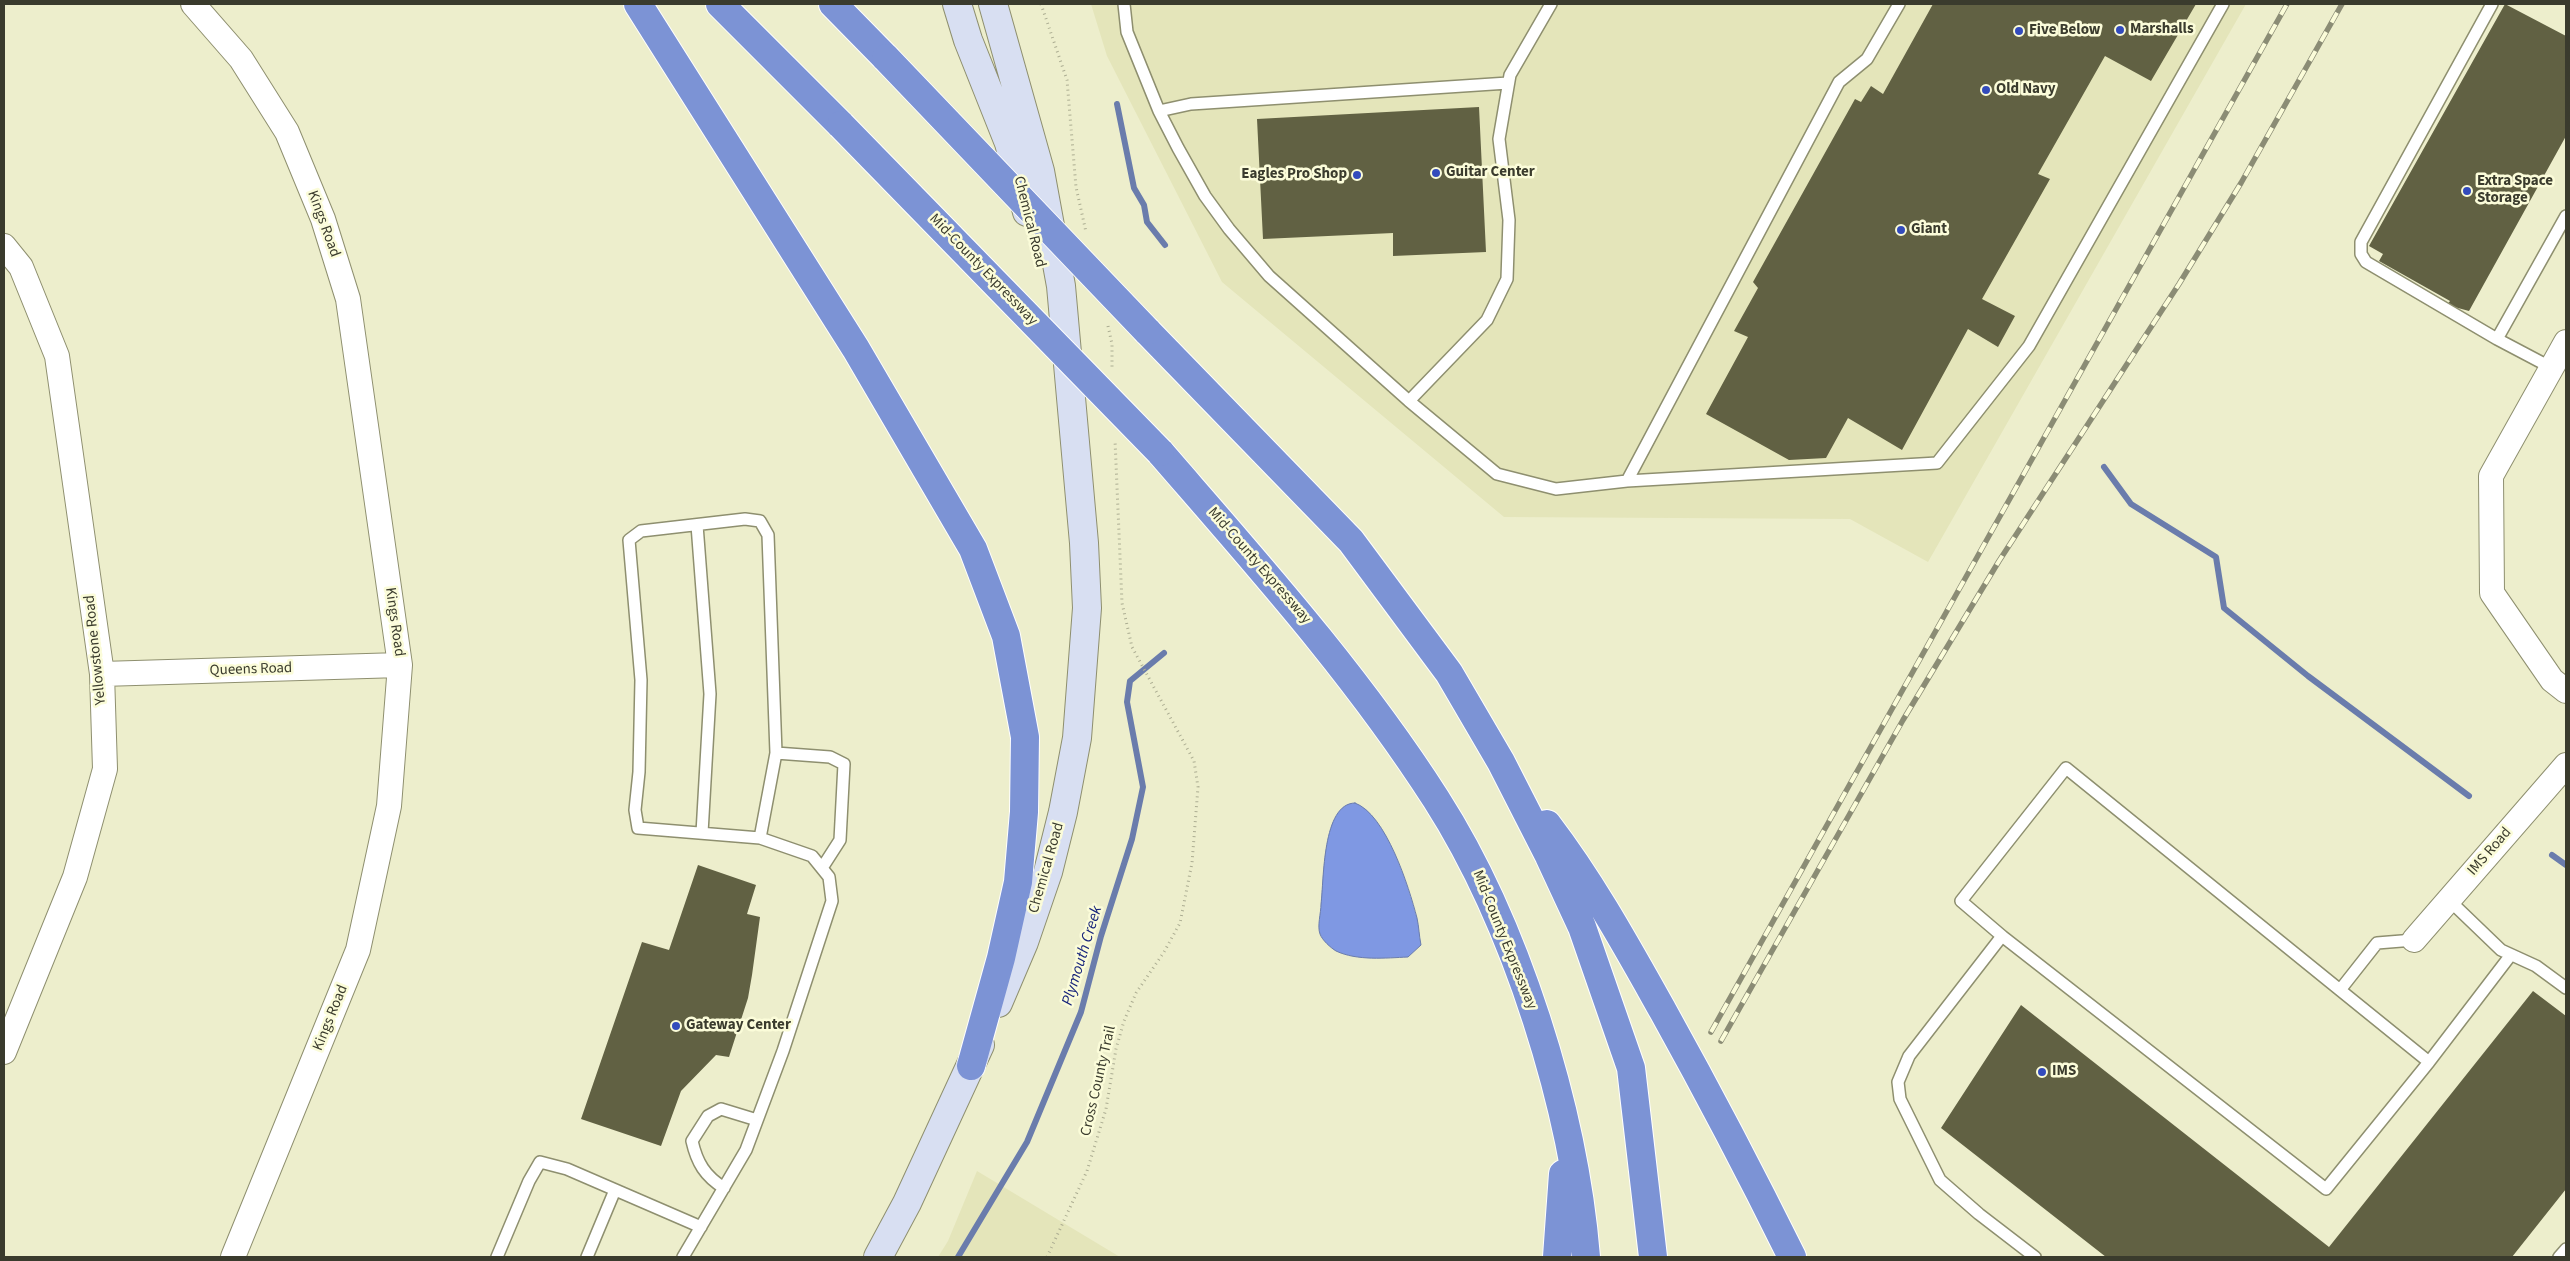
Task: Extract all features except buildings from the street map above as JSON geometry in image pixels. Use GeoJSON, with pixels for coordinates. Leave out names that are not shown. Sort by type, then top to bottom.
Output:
{"type":"FeatureCollection","features":[{"type":"Feature","properties":{"kind":"highway"},"geometry":{"type":"LineString","coordinates":[[638,4],[856,349],[973,549],[1006,636],[1026,737],[1024,812],[1018,882],[1001,958],[971,1066]]}},
{"type":"Feature","properties":{"kind":"highway","name":"Mid-County Expressway"},"geometry":{"type":"LineString","coordinates":[[720,4],[841,125],[1160,452],[1303,617],[1355,683],[1436,800],[1475,867],[1506,937],[1534,1012],[1563,1118],[1579,1203],[1586,1257]]}},
{"type":"Feature","properties":{"kind":"highway"},"geometry":{"type":"LineString","coordinates":[[833,4],[1351,541],[1449,673],[1501,762],[1549,856],[1582,927],[1631,1068],[1654,1257]]}},
{"type":"Feature","properties":{"kind":"highway"},"geometry":{"type":"LineString","coordinates":[[1501,762],[1572,857],[1614,922],[1730,1130],[1792,1257]]}},
{"type":"Feature","properties":{"kind":"highway"},"geometry":{"type":"LineString","coordinates":[[1557,1257],[1561,1209],[1563,1118]]}},
{"type":"Feature","properties":{"kind":"main road","name":"Chemical Road"},"geometry":{"type":"LineString","coordinates":[[957,4],[968,40],[1009,143],[1038,253],[1076,448]]}},
{"type":"Feature","properties":{"kind":"main road","name":"Chemical Road"},"geometry":{"type":"LineString","coordinates":[[878,1257],[907,1203],[971,1066],[1024,942],[1048,872],[1077,738],[1087,608],[1084,543],[1061,286],[1040,171],[993,4]]}},
{"type":"Feature","properties":{"kind":"street","name":"Kings Road"},"geometry":{"type":"LineString","coordinates":[[193,4],[241,59],[287,132],[324,219],[348,298],[400,665],[389,806],[358,950],[233,1257]]}},
{"type":"Feature","properties":{"kind":"street","name":"Yellowstone Road"},"geometry":{"type":"LineString","coordinates":[[4,246],[21,267],[56,356],[102,674],[105,769],[75,877],[4,1052]]}},
{"type":"Feature","properties":{"kind":"street"},"geometry":{"type":"LineString","coordinates":[[2566,342],[2490,476],[2492,593],[2552,680],[2566,691]]}},
{"type":"Feature","properties":{"kind":"street","name":"Queens Road"},"geometry":{"type":"LineString","coordinates":[[102,674],[400,665]]}},
{"type":"Feature","properties":{"kind":"street","name":"IMS Road"},"geometry":{"type":"LineString","coordinates":[[2414,940],[2566,764]]}},
{"type":"Feature","properties":{"kind":"lane"},"geometry":{"type":"LineString","coordinates":[[1124,4],[1126,32],[1159,111],[1205,196],[1263,270],[1409,401],[1497,474],[1556,489],[1627,481],[1937,463],[2029,346],[2222,4]]}},
{"type":"Feature","properties":{"kind":"lane"},"geometry":{"type":"LineString","coordinates":[[1409,401],[1487,320],[1507,279],[1509,220],[1499,138],[1510,75],[1551,4]]}},
{"type":"Feature","properties":{"kind":"lane"},"geometry":{"type":"LineString","coordinates":[[1627,481],[1839,82],[1867,60],[1899,4]]}},
{"type":"Feature","properties":{"kind":"lane"},"geometry":{"type":"LineString","coordinates":[[2492,4],[2361,242],[2361,254],[2366,262],[2497,340],[2552,368]]}},
{"type":"Feature","properties":{"kind":"lane"},"geometry":{"type":"LineString","coordinates":[[1159,111],[1191,104],[1508,83]]}},
{"type":"Feature","properties":{"kind":"lane"},"geometry":{"type":"LineString","coordinates":[[2497,340],[2566,216]]}},
{"type":"Feature","properties":{"kind":"lane"},"geometry":{"type":"LineString","coordinates":[[683,1257],[746,1150],[783,1051],[832,901],[829,877],[812,856],[760,838],[638,828],[635,810],[639,772],[641,680],[629,540],[642,532],[745,519],[760,522],[768,535],[776,753],[760,838]]}},
{"type":"Feature","properties":{"kind":"lane"},"geometry":{"type":"LineString","coordinates":[[697,525],[710,694],[702,834]]}},
{"type":"Feature","properties":{"kind":"lane"},"geometry":{"type":"LineString","coordinates":[[776,753],[830,757],[844,764],[840,840],[822,868]]}},
{"type":"Feature","properties":{"kind":"lane"},"geometry":{"type":"LineString","coordinates":[[2429,1062],[2066,768],[1960,902],[2326,1189],[2429,1062],[2510,956]]}},
{"type":"Feature","properties":{"kind":"lane"},"geometry":{"type":"LineString","coordinates":[[2449,900],[2501,950],[2510,956],[2536,966],[2566,988]]}},
{"type":"Feature","properties":{"kind":"lane"},"geometry":{"type":"LineString","coordinates":[[2002,936],[1909,1056],[1898,1082],[1900,1099],[1940,1180],[1979,1214],[2035,1257]]}},
{"type":"Feature","properties":{"kind":"lane"},"geometry":{"type":"LineString","coordinates":[[2340,990],[2377,943],[2414,940]]}},
{"type":"Feature","properties":{"kind":"lane"},"geometry":{"type":"LineString","coordinates":[[724,1188],[709,1178],[700,1166],[696,1159],[692,1142],[708,1116],[721,1109],[757,1120]]}},
{"type":"Feature","properties":{"kind":"lane"},"geometry":{"type":"LineString","coordinates":[[497,1257],[540,1162],[567,1169],[701,1227]]}},
{"type":"Feature","properties":{"kind":"lane"},"geometry":{"type":"LineString","coordinates":[[587,1257],[615,1190]]}},
{"type":"Feature","properties":{"kind":"lane"},"geometry":{"type":"LineString","coordinates":[[2559,1257],[2566,1248]]}},
{"type":"Feature","properties":{"kind":"path","name":"Cross County Trail"},"geometry":{"type":"LineString","coordinates":[[1047,1257],[1087,1171],[1106,1109],[1116,1049],[1124,1021],[1136,993],[1164,952],[1180,923],[1192,863],[1198,787],[1194,761],[1132,647],[1122,603]]}},
{"type":"Feature","properties":{"kind":"shaded area"},"geometry":{"type":"Polygon","coordinates":[[[1091,4],[2246,4],[1928,562],[1850,519],[1504,517],[1222,282],[1107,56],[1091,4]]]}},
{"type":"Feature","properties":{"kind":"shaded area"},"geometry":{"type":"Polygon","coordinates":[[[977,1171],[1120,1257],[938,1257],[948,1241],[977,1171]]]}},
{"type":"Feature","properties":{"kind":"water"},"geometry":{"type":"Polygon","coordinates":[[[1355,803],[1366,810],[1377,821],[1395,853],[1408,888],[1417,918],[1421,945],[1408,957],[1372,958],[1344,954],[1332,948],[1320,934],[1319,923],[1324,861],[1331,829],[1336,815],[1344,806],[1355,803]]]}},
{"type":"Feature","properties":{"kind":"waterway","name":"Plymouth Creek"},"geometry":{"type":"LineString","coordinates":[[1117,104],[1134,188],[1144,205],[1147,222],[1165,245]]}},
{"type":"Feature","properties":{"kind":"waterway"},"geometry":{"type":"LineString","coordinates":[[2104,467],[2131,504],[2216,557],[2224,608],[2308,676],[2469,796]]}},
{"type":"Feature","properties":{"kind":"waterway","name":"Plymouth Creek"},"geometry":{"type":"LineString","coordinates":[[958,1257],[1027,1142],[1081,1012],[1101,936],[1132,839],[1143,787],[1127,702],[1130,681],[1164,653]]}},
{"type":"Feature","properties":{"kind":"waterway"},"geometry":{"type":"LineString","coordinates":[[2552,855],[2566,865]]}},
{"type":"Feature","properties":{"kind":"railway"},"geometry":{"type":"LineString","coordinates":[[1711,1032],[2287,4]]}},
{"type":"Feature","properties":{"kind":"railway"},"geometry":{"type":"LineString","coordinates":[[1721,1041],[1903,720],[1999,561],[2179,284],[2241,183],[2342,4]]}},
{"type":"Feature","properties":{"kind":"place","name":"Marshalls"},"geometry":{"type":"Point","coordinates":[2120,30]}},
{"type":"Feature","properties":{"kind":"place","name":"Five Below"},"geometry":{"type":"Point","coordinates":[2019,31]}},
{"type":"Feature","properties":{"kind":"place","name":"Old Navy"},"geometry":{"type":"Point","coordinates":[1986,90]}},
{"type":"Feature","properties":{"kind":"place","name":"Guitar Center"},"geometry":{"type":"Point","coordinates":[1436,173]}},
{"type":"Feature","properties":{"kind":"place","name":"Eagles Pro Shop"},"geometry":{"type":"Point","coordinates":[1357,175]}},
{"type":"Feature","properties":{"kind":"place","name":"Extra Space Storage"},"geometry":{"type":"Point","coordinates":[2467,191]}},
{"type":"Feature","properties":{"kind":"place","name":"Giant"},"geometry":{"type":"Point","coordinates":[1901,230]}},
{"type":"Feature","properties":{"kind":"place","name":"Gateway Center"},"geometry":{"type":"Point","coordinates":[676,1026]}},
{"type":"Feature","properties":{"kind":"place","name":"IMS"},"geometry":{"type":"Point","coordinates":[2042,1072]}}]}
